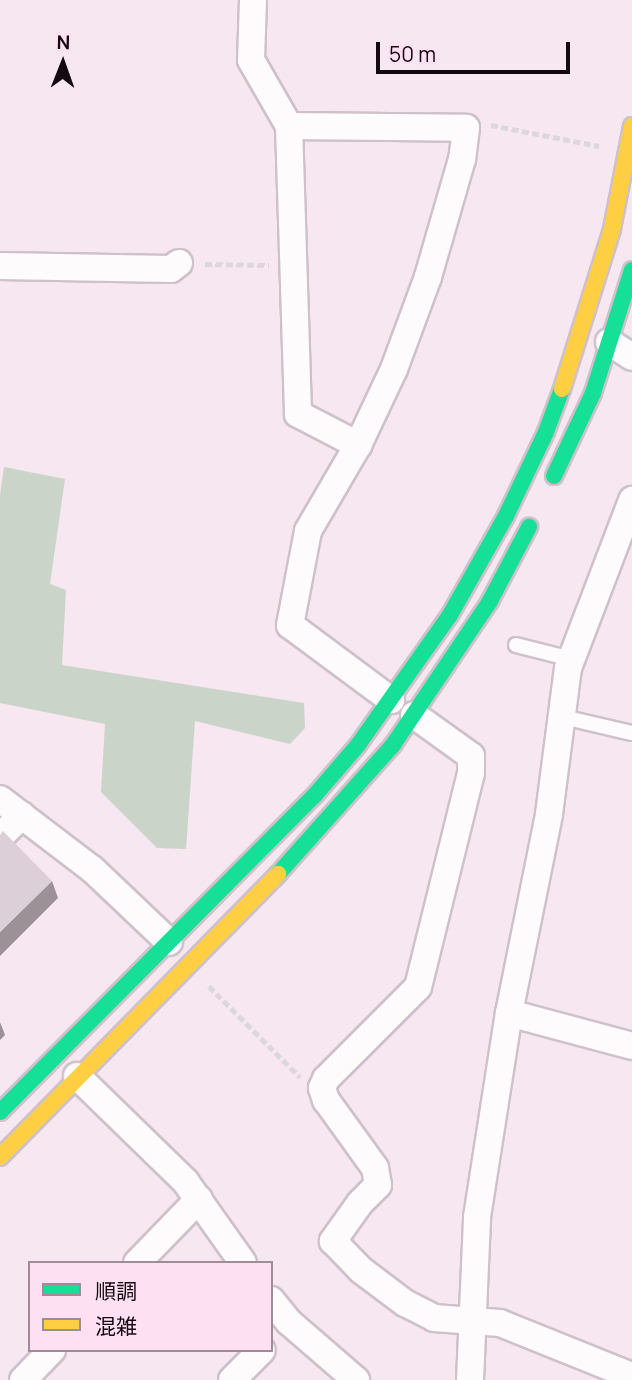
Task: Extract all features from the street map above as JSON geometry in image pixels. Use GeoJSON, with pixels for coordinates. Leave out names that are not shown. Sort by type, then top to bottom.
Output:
{"type":"FeatureCollection","features":[{"type":"Feature","properties":{"kind":"street"},"geometry":{"type":"LineString","coordinates":[[253,0],[251,60],[289,126],[298,414],[358,446]]}},
{"type":"Feature","properties":{"kind":"street"},"geometry":{"type":"LineString","coordinates":[[0,1112],[279,834],[358,745],[450,615],[506,516],[547,432],[568,374],[612,229],[632,125]]}},
{"type":"Feature","properties":{"kind":"street"},"geometry":{"type":"LineString","coordinates":[[289,126],[466,128],[462,159],[428,276],[394,369],[358,446],[308,531],[290,625],[391,700]]}},
{"type":"Feature","properties":{"kind":"street"},"geometry":{"type":"LineString","coordinates":[[0,266],[171,269],[179,263]]}},
{"type":"Feature","properties":{"kind":"street"},"geometry":{"type":"LineString","coordinates":[[548,490],[593,393],[632,270]]}},
{"type":"Feature","properties":{"kind":"street"},"geometry":{"type":"LineString","coordinates":[[609,342],[632,357]]}},
{"type":"Feature","properties":{"kind":"street"},"geometry":{"type":"LineString","coordinates":[[470,1380],[470,1323],[477,1217],[509,1013],[549,814],[571,659],[632,500]]}},
{"type":"Feature","properties":{"kind":"street"},"geometry":{"type":"LineString","coordinates":[[0,1157],[305,846],[393,745],[490,601],[536,515]]}},
{"type":"Feature","properties":{"kind":"street"},"geometry":{"type":"LineString","coordinates":[[414,715],[471,756],[471,773],[418,988],[326,1079],[322,1088],[326,1100],[375,1168],[378,1185],[359,1203],[333,1241],[362,1270],[405,1303],[435,1318],[470,1323],[500,1323],[632,1376]]}},
{"type":"Feature","properties":{"kind":"street"},"geometry":{"type":"LineString","coordinates":[[0,799],[92,869],[169,942]]}},
{"type":"Feature","properties":{"kind":"street"},"geometry":{"type":"LineString","coordinates":[[0,837],[22,815]]}},
{"type":"Feature","properties":{"kind":"street"},"geometry":{"type":"LineString","coordinates":[[509,1013],[632,1046]]}},
{"type":"Feature","properties":{"kind":"street"},"geometry":{"type":"LineString","coordinates":[[77,1076],[185,1181],[242,1261]]}},
{"type":"Feature","properties":{"kind":"street"},"geometry":{"type":"LineString","coordinates":[[139,1261],[199,1199]]}},
{"type":"Feature","properties":{"kind":"street"},"geometry":{"type":"LineString","coordinates":[[273,1307],[280,1331],[356,1380]]}},
{"type":"Feature","properties":{"kind":"street"},"geometry":{"type":"LineString","coordinates":[[23,1380],[50,1352]]}},
{"type":"Feature","properties":{"kind":"street"},"geometry":{"type":"LineString","coordinates":[[232,1380],[260,1352]]}},
{"type":"Feature","properties":{"kind":"lane"},"geometry":{"type":"LineString","coordinates":[[516,645],[571,659]]}},
{"type":"Feature","properties":{"kind":"lane"},"geometry":{"type":"LineString","coordinates":[[563,717],[632,733]]}},
{"type":"Feature","properties":{"kind":"path"},"geometry":{"type":"LineString","coordinates":[[466,128],[485,124],[607,147]]}},
{"type":"Feature","properties":{"kind":"path"},"geometry":{"type":"LineString","coordinates":[[179,263],[294,265]]}},
{"type":"Feature","properties":{"kind":"path"},"geometry":{"type":"LineString","coordinates":[[209,986],[305,1082],[322,1088]]}},
{"type":"Feature","properties":{"kind":"shaded area"},"geometry":{"type":"Polygon","coordinates":[[[4,467],[65,479],[50,584],[66,590],[62,665],[304,703],[305,728],[290,744],[195,721],[186,849],[157,848],[101,792],[105,724],[0,703],[0,495],[4,467]]]}},
{"type":"Feature","properties":{"kind":"building"},"geometry":{"type":"Polygon","coordinates":[[[3,831],[52,881],[0,932],[0,835],[3,831]]]}},
{"type":"Feature","properties":{"kind":"traffic: fast"},"geometry":{"type":"LineString","coordinates":[[554,476],[593,393],[632,270]]}},
{"type":"Feature","properties":{"kind":"traffic: fast"},"geometry":{"type":"LineString","coordinates":[[0,1112],[315,795],[358,745],[450,615],[506,516],[546,432],[562,389]]}},
{"type":"Feature","properties":{"kind":"traffic: fast"},"geometry":{"type":"LineString","coordinates":[[278,874],[393,745],[490,601],[529,527]]}},
{"type":"Feature","properties":{"kind":"traffic: slow"},"geometry":{"type":"LineString","coordinates":[[562,389],[612,229],[632,126]]}},
{"type":"Feature","properties":{"kind":"traffic: slow"},"geometry":{"type":"LineString","coordinates":[[0,1157],[278,874]]}}]}
